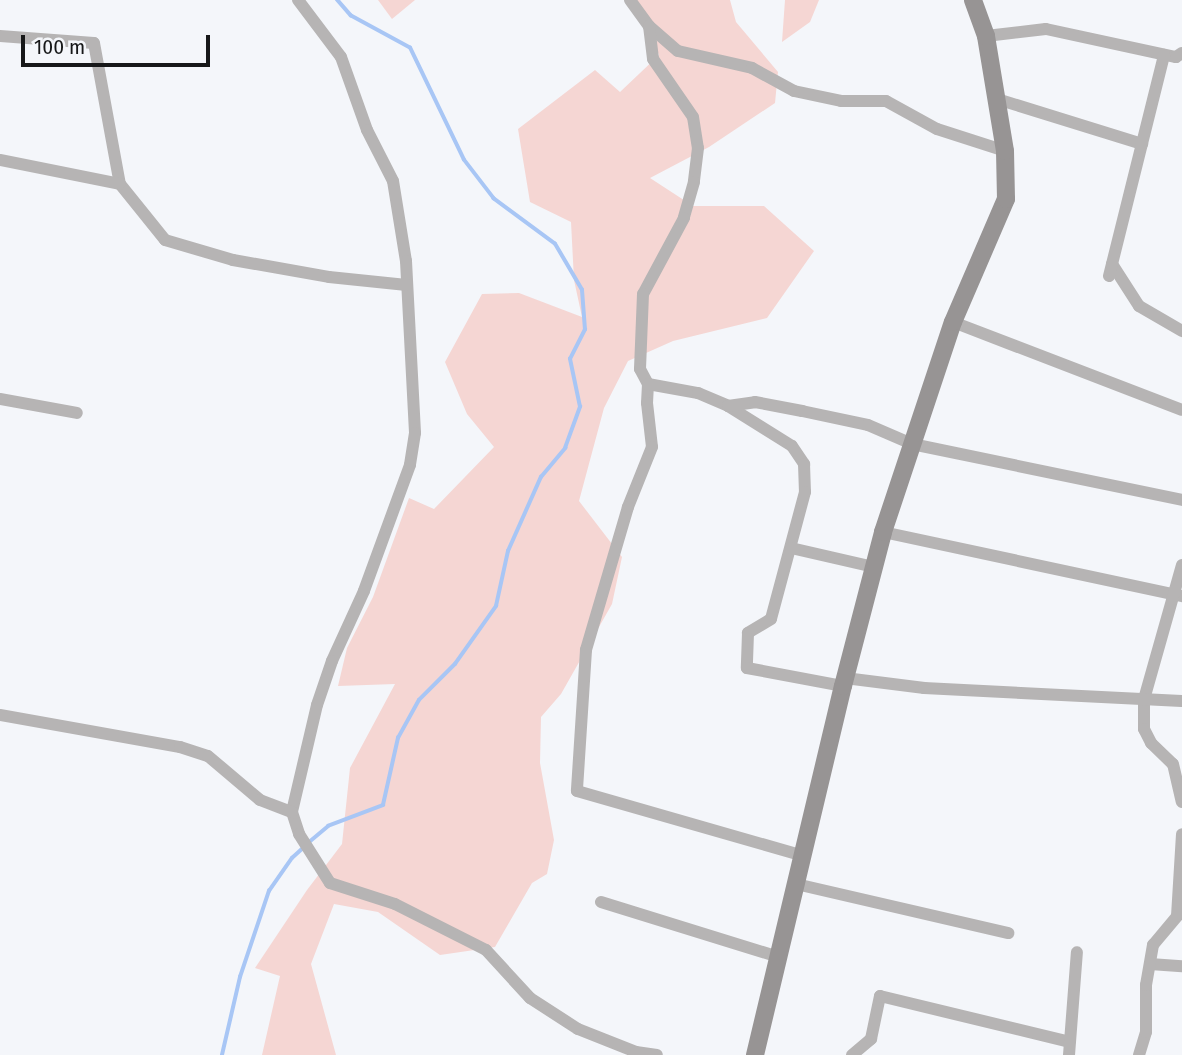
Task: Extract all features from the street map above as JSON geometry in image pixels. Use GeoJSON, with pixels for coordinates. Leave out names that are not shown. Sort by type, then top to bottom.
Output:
{"type":"FeatureCollection","features":[{"type":"Feature","properties":{"kind":"street"},"geometry":{"type":"LineString","coordinates":[[298,0],[341,57],[367,130],[393,181],[407,285],[415,433],[410,465],[365,591],[332,661],[307,743],[292,812],[299,834],[330,883],[395,904],[486,950],[530,998],[578,1029],[636,1052],[657,1055]]}},
{"type":"Feature","properties":{"kind":"street"},"geometry":{"type":"LineString","coordinates":[[630,0],[649,26],[678,51],[752,68],[794,90],[841,102],[886,101],[937,129],[1005,151]]}},
{"type":"Feature","properties":{"kind":"street"},"geometry":{"type":"LineString","coordinates":[[755,1055],[844,682],[883,532],[953,322],[1006,199],[1005,151],[997,99],[986,36],[973,0]]}},
{"type":"Feature","properties":{"kind":"street"},"geometry":{"type":"LineString","coordinates":[[649,26],[653,59],[693,117],[698,148],[694,182],[684,218],[643,294],[640,369],[648,384],[647,402],[652,447],[628,507],[586,650],[577,790],[803,856]]}},
{"type":"Feature","properties":{"kind":"street"},"geometry":{"type":"LineString","coordinates":[[986,36],[1046,29],[1164,55],[1176,57],[1182,53]]}},
{"type":"Feature","properties":{"kind":"street"},"geometry":{"type":"LineString","coordinates":[[0,36],[94,43],[120,184],[165,240],[233,260],[329,277],[407,285]]}},
{"type":"Feature","properties":{"kind":"street"},"geometry":{"type":"LineString","coordinates":[[1164,55],[1110,270],[1139,306],[1182,331]]}},
{"type":"Feature","properties":{"kind":"street"},"geometry":{"type":"LineString","coordinates":[[997,99],[1142,144]]}},
{"type":"Feature","properties":{"kind":"street"},"geometry":{"type":"LineString","coordinates":[[0,160],[120,184]]}},
{"type":"Feature","properties":{"kind":"street"},"geometry":{"type":"LineString","coordinates":[[953,322],[1182,410]]}},
{"type":"Feature","properties":{"kind":"street"},"geometry":{"type":"LineString","coordinates":[[648,384],[698,393],[728,406],[792,446],[804,464],[805,492],[791,548],[771,619],[748,633],[747,668],[844,682],[1182,701]]}},
{"type":"Feature","properties":{"kind":"street"},"geometry":{"type":"LineString","coordinates":[[0,399],[77,413]]}},
{"type":"Feature","properties":{"kind":"street"},"geometry":{"type":"LineString","coordinates":[[728,406],[755,402],[802,411],[868,425],[912,444],[1182,500]]}},
{"type":"Feature","properties":{"kind":"street"},"geometry":{"type":"LineString","coordinates":[[883,532],[1178,595]]}},
{"type":"Feature","properties":{"kind":"street"},"geometry":{"type":"LineString","coordinates":[[791,548],[874,567]]}},
{"type":"Feature","properties":{"kind":"street"},"geometry":{"type":"LineString","coordinates":[[1182,565],[1178,595],[1144,699],[1144,729],[1151,743],[1173,764],[1182,802]]}},
{"type":"Feature","properties":{"kind":"street"},"geometry":{"type":"LineString","coordinates":[[0,715],[190,750],[208,756],[261,800],[292,812]]}},
{"type":"Feature","properties":{"kind":"street"},"geometry":{"type":"LineString","coordinates":[[1139,1055],[1146,1032],[1146,985],[1153,945],[1177,916],[1182,834]]}},
{"type":"Feature","properties":{"kind":"street"},"geometry":{"type":"LineString","coordinates":[[796,884],[1008,933]]}},
{"type":"Feature","properties":{"kind":"street"},"geometry":{"type":"LineString","coordinates":[[601,902],[779,957]]}},
{"type":"Feature","properties":{"kind":"street"},"geometry":{"type":"LineString","coordinates":[[852,1055],[871,1039],[880,996],[1069,1048],[1077,952]]}},
{"type":"Feature","properties":{"kind":"street"},"geometry":{"type":"LineString","coordinates":[[1150,964],[1182,965]]}},
{"type":"Feature","properties":{"kind":"shaded area"},"geometry":{"type":"Polygon","coordinates":[[[378,0],[415,0],[392,19],[378,0]]]}},
{"type":"Feature","properties":{"kind":"shaded area"},"geometry":{"type":"Polygon","coordinates":[[[636,0],[730,0],[736,22],[778,72],[775,103],[709,147],[650,178],[693,206],[764,206],[814,251],[767,318],[673,341],[628,361],[604,408],[579,501],[622,557],[612,604],[561,694],[541,717],[540,763],[554,840],[547,874],[532,883],[495,947],[440,955],[378,912],[334,904],[311,964],[336,1055],[262,1055],[280,976],[255,968],[307,890],[342,844],[350,768],[395,684],[338,686],[347,648],[373,597],[409,498],[434,509],[494,447],[467,414],[445,362],[482,294],[519,293],[582,317],[574,280],[571,222],[530,202],[518,129],[595,70],[620,92],[659,55],[636,0]]]}},
{"type":"Feature","properties":{"kind":"shaded area"},"geometry":{"type":"Polygon","coordinates":[[[785,0],[819,0],[810,22],[782,42],[785,0]]]}},
{"type":"Feature","properties":{"kind":"waterway"},"geometry":{"type":"LineString","coordinates":[[308,843],[328,826],[383,805],[398,738],[419,700],[455,664],[496,606],[508,551],[541,477],[565,448],[580,407],[570,359],[585,330],[582,290],[555,244],[494,199],[464,160],[410,48],[351,16],[337,0]]}},
{"type":"Feature","properties":{"kind":"waterway"},"geometry":{"type":"LineString","coordinates":[[222,1055],[240,977],[269,891],[292,858],[303,848]]}}]}
